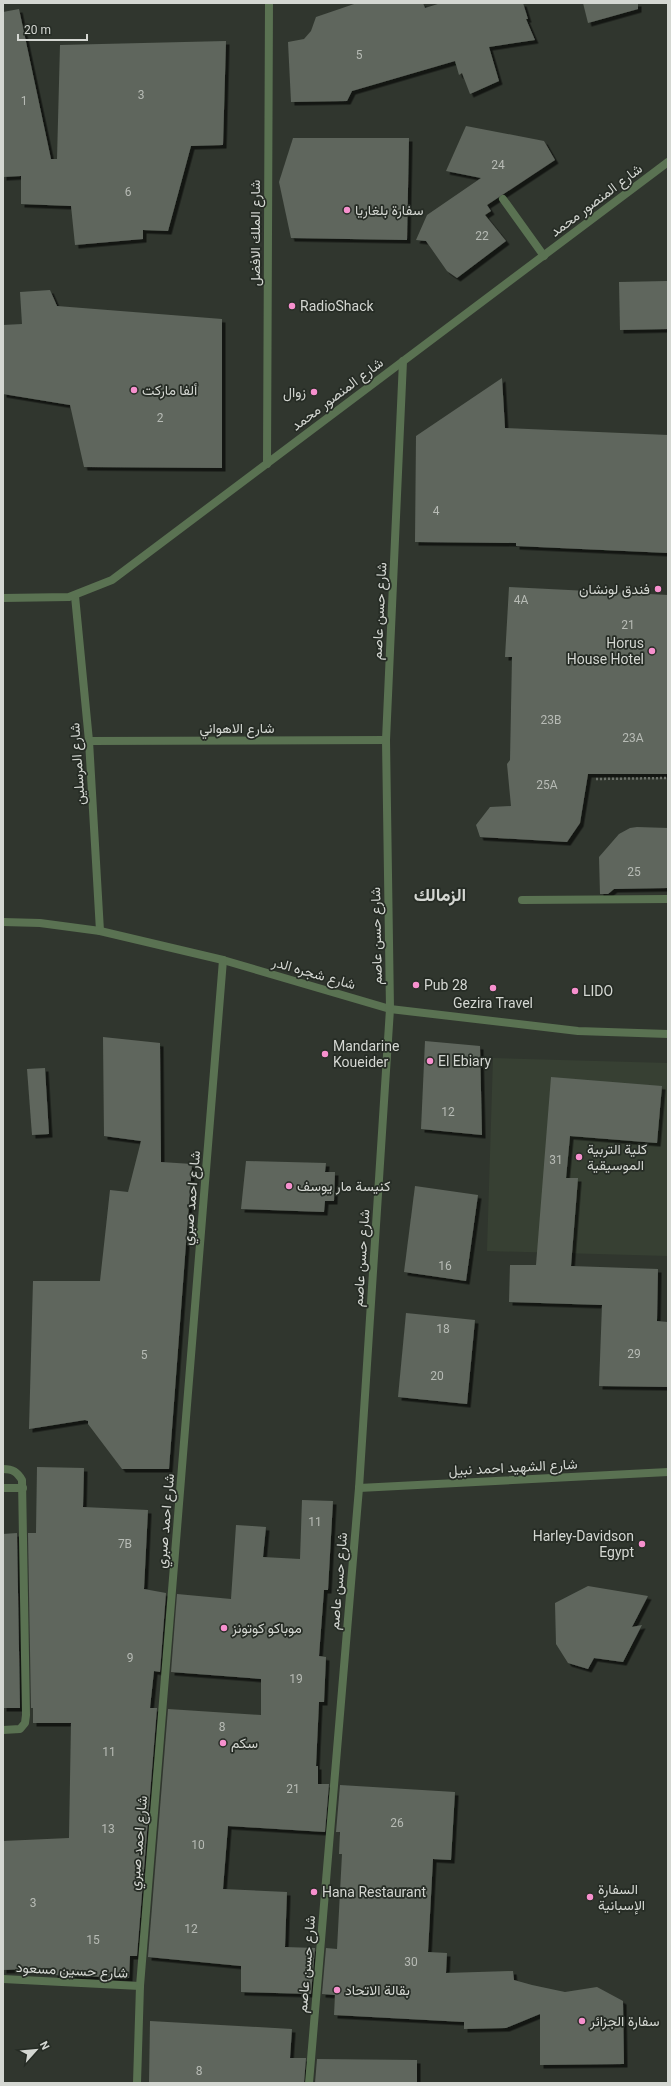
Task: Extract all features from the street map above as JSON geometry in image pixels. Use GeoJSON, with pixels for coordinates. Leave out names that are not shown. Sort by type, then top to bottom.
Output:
{"type":"FeatureCollection","features":[{"type":"Feature","properties":{"kind":"street","name":"شارع الملك الافضل"},"geometry":{"type":"LineString","coordinates":[[267,464],[268,3]]}},
{"type":"Feature","properties":{"kind":"street","name":"شارع المنصور محمد"},"geometry":{"type":"LineString","coordinates":[[3,598],[75,596],[112,580],[668,162]]}},
{"type":"Feature","properties":{"kind":"street"},"geometry":{"type":"LineString","coordinates":[[503,200],[544,256]]}},
{"type":"Feature","properties":{"kind":"street","name":"شارع حسن عاصم"},"geometry":{"type":"LineString","coordinates":[[309,2083],[359,1488],[390,1009],[386,740],[403,361]]}},
{"type":"Feature","properties":{"kind":"street","name":"شارع المرسلين"},"geometry":{"type":"LineString","coordinates":[[75,596],[89,741],[100,931]]}},
{"type":"Feature","properties":{"kind":"street","name":"شارع الاهواني"},"geometry":{"type":"LineString","coordinates":[[89,741],[386,740]]}},
{"type":"Feature","properties":{"kind":"street"},"geometry":{"type":"LineString","coordinates":[[522,900],[668,899]]}},
{"type":"Feature","properties":{"kind":"street","name":"شارع شجره الدر"},"geometry":{"type":"LineString","coordinates":[[3,922],[40,923],[100,931],[223,960],[390,1009],[578,1031],[668,1034]]}},
{"type":"Feature","properties":{"kind":"street","name":"شارع احمد صبري"},"geometry":{"type":"LineString","coordinates":[[137,2083],[140,1986],[223,960]]}},
{"type":"Feature","properties":{"kind":"street"},"geometry":{"type":"LineString","coordinates":[[3,1469],[11,1469],[18,1473],[22,1480],[23,1488],[26,1715],[25,1723],[20,1729],[3,1730]]}},
{"type":"Feature","properties":{"kind":"street","name":"شارع الشهيد احمد نبيل"},"geometry":{"type":"LineString","coordinates":[[359,1488],[668,1472]]}},
{"type":"Feature","properties":{"kind":"street"},"geometry":{"type":"LineString","coordinates":[[3,1488],[23,1488]]}},
{"type":"Feature","properties":{"kind":"street","name":"شارع حسين مسعود"},"geometry":{"type":"LineString","coordinates":[[3,1979],[140,1986]]}},
{"type":"Feature","properties":{"kind":"path"},"geometry":{"type":"LineString","coordinates":[[596,779],[668,778]]}},
{"type":"Feature","properties":{"kind":"shaded area","name":"كلية التربية الموسيقية"},"geometry":{"type":"Polygon","coordinates":[[[493,1058],[668,1063],[668,1256],[487,1251],[493,1058]]]}},
{"type":"Feature","properties":{"kind":"building"},"geometry":{"type":"Polygon","coordinates":[[[357,3],[423,3],[425,8],[441,3],[523,3],[528,19],[526,19],[535,40],[489,47],[499,81],[470,94],[462,73],[459,75],[455,61],[352,91],[347,101],[291,102],[288,42],[304,39],[311,31],[316,17],[357,3]]]}},
{"type":"Feature","properties":{"kind":"building"},"geometry":{"type":"Polygon","coordinates":[[[583,3],[638,3],[638,9],[588,23],[583,3]]]}},
{"type":"Feature","properties":{"kind":"building"},"geometry":{"type":"Polygon","coordinates":[[[19,9],[51,159],[57,159],[60,45],[226,41],[223,145],[191,146],[168,231],[143,230],[143,239],[75,245],[71,206],[21,204],[21,176],[3,177],[3,12],[19,9]]]}},
{"type":"Feature","properties":{"kind":"building"},"geometry":{"type":"Polygon","coordinates":[[[466,126],[544,141],[555,160],[487,205],[491,211],[485,215],[506,241],[457,278],[447,271],[426,241],[416,240],[427,215],[481,178],[446,171],[466,126]]]}},
{"type":"Feature","properties":{"kind":"building","name":"سفارة بلغاريا"},"geometry":{"type":"Polygon","coordinates":[[[293,138],[409,138],[407,240],[291,238],[279,182],[293,138]]]}},
{"type":"Feature","properties":{"kind":"building"},"geometry":{"type":"Polygon","coordinates":[[[667,281],[668,329],[620,330],[619,282],[667,281]]]}},
{"type":"Feature","properties":{"kind":"building","name":"ألفا ماركت"},"geometry":{"type":"Polygon","coordinates":[[[50,290],[57,306],[222,319],[222,468],[84,467],[70,405],[3,394],[3,325],[22,324],[20,292],[50,290]]]}},
{"type":"Feature","properties":{"kind":"building"},"geometry":{"type":"Polygon","coordinates":[[[502,378],[505,428],[668,435],[668,553],[516,546],[516,543],[415,542],[416,436],[502,378]]]}},
{"type":"Feature","properties":{"kind":"building"},"geometry":{"type":"Polygon","coordinates":[[[509,587],[668,595],[668,774],[588,774],[580,823],[567,842],[480,837],[476,825],[490,807],[511,806],[507,764],[510,760],[512,657],[505,657],[509,587]]]}},
{"type":"Feature","properties":{"kind":"building"},"geometry":{"type":"Polygon","coordinates":[[[630,828],[668,828],[668,888],[614,889],[608,894],[600,894],[599,857],[619,834],[630,828]]]}},
{"type":"Feature","properties":{"kind":"building"},"geometry":{"type":"Polygon","coordinates":[[[103,1037],[160,1043],[161,1162],[192,1164],[169,1469],[122,1469],[88,1424],[88,1421],[85,1420],[29,1429],[33,1281],[100,1281],[110,1190],[128,1192],[141,1141],[104,1136],[103,1037]]]}},
{"type":"Feature","properties":{"kind":"building"},"geometry":{"type":"Polygon","coordinates":[[[425,1041],[480,1046],[482,1135],[421,1129],[425,1041]]]}},
{"type":"Feature","properties":{"kind":"building"},"geometry":{"type":"Polygon","coordinates":[[[45,1068],[49,1134],[32,1135],[27,1069],[45,1068]]]}},
{"type":"Feature","properties":{"kind":"building"},"geometry":{"type":"Polygon","coordinates":[[[551,1077],[662,1086],[657,1143],[570,1136],[566,1178],[578,1178],[571,1266],[658,1269],[657,1321],[668,1322],[668,1387],[599,1386],[602,1305],[509,1302],[510,1265],[536,1265],[551,1077]]]}},
{"type":"Feature","properties":{"kind":"building","name":"كنيسة مار يوسف"},"geometry":{"type":"Polygon","coordinates":[[[246,1161],[326,1163],[325,1172],[335,1172],[334,1201],[325,1201],[324,1212],[241,1209],[246,1161]]]}},
{"type":"Feature","properties":{"kind":"building"},"geometry":{"type":"Polygon","coordinates":[[[415,1186],[478,1195],[466,1281],[404,1272],[415,1186]]]}},
{"type":"Feature","properties":{"kind":"building"},"geometry":{"type":"Polygon","coordinates":[[[406,1313],[475,1320],[467,1404],[398,1397],[406,1313]]]}},
{"type":"Feature","properties":{"kind":"building"},"geometry":{"type":"Polygon","coordinates":[[[37,1467],[84,1468],[83,1507],[148,1510],[144,1589],[166,1593],[160,1672],[154,1671],[150,1708],[157,1708],[137,1956],[130,1956],[129,1978],[54,1975],[54,1968],[3,1970],[3,1841],[69,1838],[71,1723],[33,1723],[33,1708],[31,1708],[28,1533],[36,1533],[37,1467]]]}},
{"type":"Feature","properties":{"kind":"building"},"geometry":{"type":"Polygon","coordinates":[[[302,1500],[333,1501],[328,1590],[324,1590],[319,1656],[326,1657],[324,1702],[319,1702],[316,1766],[318,1766],[318,1784],[329,1784],[325,1832],[228,1826],[223,1889],[287,1892],[285,1947],[315,1948],[311,1994],[241,1992],[241,1966],[148,1957],[168,1709],[261,1715],[261,1679],[171,1672],[177,1594],[231,1599],[236,1525],[266,1527],[263,1557],[300,1559],[302,1500]]]}},
{"type":"Feature","properties":{"kind":"building"},"geometry":{"type":"Polygon","coordinates":[[[17,1533],[20,1708],[3,1708],[3,1534],[17,1533]]]}},
{"type":"Feature","properties":{"kind":"building"},"geometry":{"type":"Polygon","coordinates":[[[588,1586],[648,1596],[632,1627],[642,1625],[623,1662],[594,1658],[588,1669],[568,1663],[556,1644],[555,1603],[588,1586]]]}},
{"type":"Feature","properties":{"kind":"building"},"geometry":{"type":"Polygon","coordinates":[[[340,1785],[455,1792],[451,1860],[433,1859],[428,1952],[447,1953],[446,1973],[513,1971],[514,1980],[532,1985],[565,1992],[597,1987],[623,2001],[624,2064],[540,2065],[540,2014],[506,2028],[464,2029],[464,2022],[334,2015],[335,1995],[322,1994],[326,1948],[337,1949],[342,1854],[339,1854],[340,1832],[336,1832],[340,1785]]]}},
{"type":"Feature","properties":{"kind":"building"},"geometry":{"type":"Polygon","coordinates":[[[150,2021],[292,2029],[290,2058],[306,2058],[304,2083],[149,2083],[150,2021]]]}},
{"type":"Feature","properties":{"kind":"building"},"geometry":{"type":"Polygon","coordinates":[[[317,2059],[417,2060],[417,2083],[315,2083],[317,2059]]]}},
{"type":"Feature","properties":{"kind":"place","name":"سفارة بلغاريا"},"geometry":{"type":"Point","coordinates":[347,210]}},
{"type":"Feature","properties":{"kind":"place","name":"RadioShack"},"geometry":{"type":"Point","coordinates":[292,306]}},
{"type":"Feature","properties":{"kind":"place","name":"ألفا ماركت"},"geometry":{"type":"Point","coordinates":[134,390]}},
{"type":"Feature","properties":{"kind":"place","name":"زوال"},"geometry":{"type":"Point","coordinates":[314,392]}},
{"type":"Feature","properties":{"kind":"place","name":"فندق لونشان"},"geometry":{"type":"Point","coordinates":[658,589]}},
{"type":"Feature","properties":{"kind":"place","name":"Horus House Hotel"},"geometry":{"type":"Point","coordinates":[652,651]}},
{"type":"Feature","properties":{"kind":"place","name":"Pub 28"},"geometry":{"type":"Point","coordinates":[416,985]}},
{"type":"Feature","properties":{"kind":"place","name":"Gezira Travel"},"geometry":{"type":"Point","coordinates":[493,988]}},
{"type":"Feature","properties":{"kind":"place","name":"LIDO"},"geometry":{"type":"Point","coordinates":[575,991]}},
{"type":"Feature","properties":{"kind":"place","name":"Mandarine Koueider"},"geometry":{"type":"Point","coordinates":[325,1054]}},
{"type":"Feature","properties":{"kind":"place","name":"El Ebiary"},"geometry":{"type":"Point","coordinates":[430,1061]}},
{"type":"Feature","properties":{"kind":"place","name":"كلية التربية الموسيقية"},"geometry":{"type":"Point","coordinates":[579,1157]}},
{"type":"Feature","properties":{"kind":"place","name":"كنيسة مار يوسف"},"geometry":{"type":"Point","coordinates":[289,1186]}},
{"type":"Feature","properties":{"kind":"place","name":"Harley-Davidson Egypt"},"geometry":{"type":"Point","coordinates":[642,1544]}},
{"type":"Feature","properties":{"kind":"place","name":"موباكو كوتونز"},"geometry":{"type":"Point","coordinates":[224,1628]}},
{"type":"Feature","properties":{"kind":"place","name":"سكم"},"geometry":{"type":"Point","coordinates":[223,1743]}},
{"type":"Feature","properties":{"kind":"place","name":"Hana Restaurant"},"geometry":{"type":"Point","coordinates":[314,1892]}},
{"type":"Feature","properties":{"kind":"place","name":"السفارة الإسبانية"},"geometry":{"type":"Point","coordinates":[590,1897]}},
{"type":"Feature","properties":{"kind":"place","name":"بقالة الاتحاد"},"geometry":{"type":"Point","coordinates":[337,1990]}},
{"type":"Feature","properties":{"kind":"place","name":"سفارة الجزائر"},"geometry":{"type":"Point","coordinates":[582,2021]}},
{"type":"Feature","properties":{"kind":"district","name":"الزمالك"},"geometry":{"type":"Point","coordinates":[440,895]}}]}
